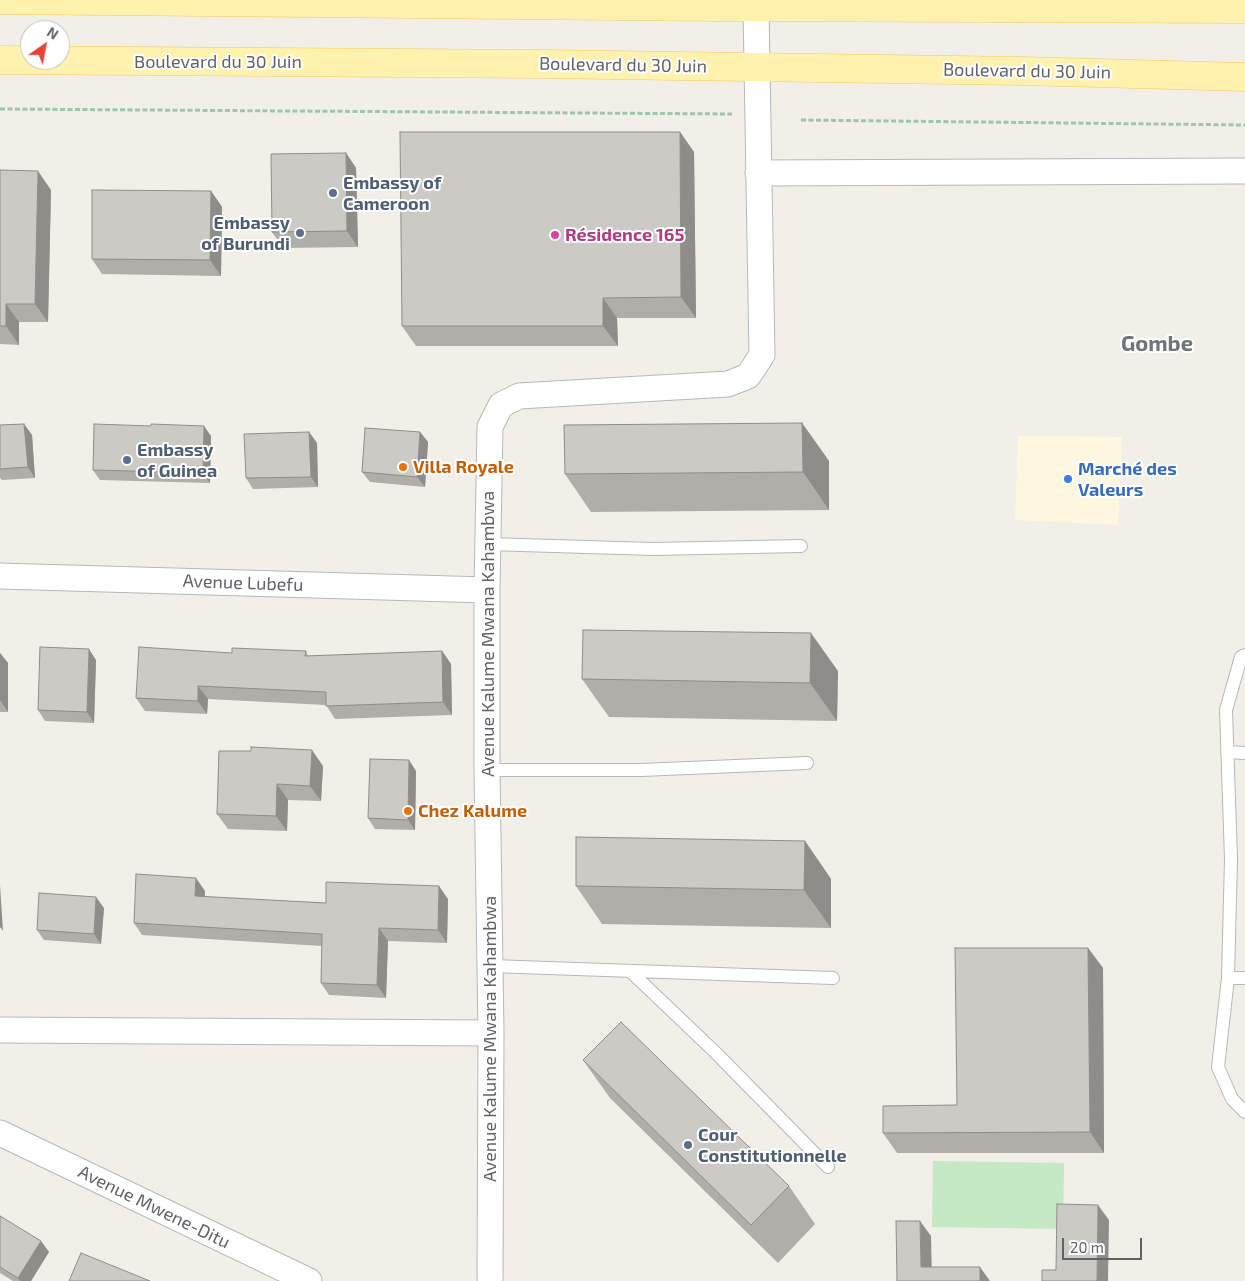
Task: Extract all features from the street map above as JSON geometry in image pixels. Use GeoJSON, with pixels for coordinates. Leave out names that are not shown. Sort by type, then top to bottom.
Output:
{"type":"FeatureCollection","features":[{"type":"Feature","properties":{"kind":"main road"},"geometry":{"type":"LineString","coordinates":[[0,0],[756,7],[1245,9]]}},
{"type":"Feature","properties":{"kind":"main road","name":"Boulevard du 30 Juin"},"geometry":{"type":"LineString","coordinates":[[0,60],[756,67],[1245,77]]}},
{"type":"Feature","properties":{"kind":"street","name":"Avenue Kalume Mwana Kahambwa"},"geometry":{"type":"LineString","coordinates":[[490,1281],[491,1033],[487,770],[487,590],[490,427],[500,405],[519,396],[728,384],[748,376],[762,355],[756,7]]}},
{"type":"Feature","properties":{"kind":"street"},"geometry":{"type":"LineString","coordinates":[[758,173],[1245,171]]}},
{"type":"Feature","properties":{"kind":"street","name":"Avenue Lubefu"},"geometry":{"type":"LineString","coordinates":[[0,576],[487,590]]}},
{"type":"Feature","properties":{"kind":"street"},"geometry":{"type":"LineString","coordinates":[[0,1030],[491,1033]]}},
{"type":"Feature","properties":{"kind":"street","name":"Avenue Mwene-Ditu"},"geometry":{"type":"LineString","coordinates":[[0,1133],[309,1281]]}},
{"type":"Feature","properties":{"kind":"lane"},"geometry":{"type":"LineString","coordinates":[[488,544],[653,548],[801,546]]}},
{"type":"Feature","properties":{"kind":"lane"},"geometry":{"type":"LineString","coordinates":[[1245,655],[1241,657],[1226,710],[1231,859],[1228,978],[1218,1067],[1232,1099],[1245,1112]]}},
{"type":"Feature","properties":{"kind":"lane"},"geometry":{"type":"LineString","coordinates":[[1227,752],[1245,753]]}},
{"type":"Feature","properties":{"kind":"lane"},"geometry":{"type":"LineString","coordinates":[[487,770],[641,770],[807,763]]}},
{"type":"Feature","properties":{"kind":"lane"},"geometry":{"type":"LineString","coordinates":[[490,966],[833,978]]}},
{"type":"Feature","properties":{"kind":"lane"},"geometry":{"type":"LineString","coordinates":[[630,970],[716,1053],[828,1167]]}},
{"type":"Feature","properties":{"kind":"lane"},"geometry":{"type":"LineString","coordinates":[[1228,978],[1245,978]]}},
{"type":"Feature","properties":{"kind":"path"},"geometry":{"type":"LineString","coordinates":[[0,109],[734,114]]}},
{"type":"Feature","properties":{"kind":"path"},"geometry":{"type":"LineString","coordinates":[[801,120],[1245,125]]}},
{"type":"Feature","properties":{"kind":"shaded area","name":"Marché des Valeurs"},"geometry":{"type":"Polygon","coordinates":[[[1018,436],[1122,437],[1118,525],[1015,520],[1018,436]]]}},
{"type":"Feature","properties":{"kind":"green space"},"geometry":{"type":"Polygon","coordinates":[[[933,1161],[1064,1163],[1063,1229],[932,1227],[933,1161]]]}},
{"type":"Feature","properties":{"kind":"building","name":"Résidence 165"},"geometry":{"type":"Polygon","coordinates":[[[400,132],[680,132],[681,297],[603,298],[603,326],[402,326],[400,132]]]}},
{"type":"Feature","properties":{"kind":"building"},"geometry":{"type":"Polygon","coordinates":[[[346,153],[347,231],[272,232],[271,154],[346,153]]]}},
{"type":"Feature","properties":{"kind":"building"},"geometry":{"type":"Polygon","coordinates":[[[0,170],[38,171],[35,304],[6,304],[6,326],[0,326],[0,170]]]}},
{"type":"Feature","properties":{"kind":"building"},"geometry":{"type":"Polygon","coordinates":[[[92,190],[211,191],[210,260],[92,259],[92,190]]]}},
{"type":"Feature","properties":{"kind":"building"},"geometry":{"type":"Polygon","coordinates":[[[802,423],[803,472],[565,474],[564,425],[802,423]]]}},
{"type":"Feature","properties":{"kind":"building"},"geometry":{"type":"Polygon","coordinates":[[[24,424],[28,467],[0,469],[0,425],[24,424]]]}},
{"type":"Feature","properties":{"kind":"building"},"geometry":{"type":"Polygon","coordinates":[[[94,424],[204,426],[203,473],[93,470],[94,424]]]}},
{"type":"Feature","properties":{"kind":"building"},"geometry":{"type":"Polygon","coordinates":[[[365,428],[420,432],[417,477],[362,472],[365,428]]]}},
{"type":"Feature","properties":{"kind":"building"},"geometry":{"type":"Polygon","coordinates":[[[309,432],[311,477],[246,478],[244,434],[309,432]]]}},
{"type":"Feature","properties":{"kind":"building"},"geometry":{"type":"Polygon","coordinates":[[[583,630],[811,633],[810,683],[582,679],[583,630]]]}},
{"type":"Feature","properties":{"kind":"building"},"geometry":{"type":"Polygon","coordinates":[[[40,647],[89,649],[87,712],[38,710],[40,647]]]}},
{"type":"Feature","properties":{"kind":"building"},"geometry":{"type":"Polygon","coordinates":[[[139,647],[232,653],[232,648],[306,651],[305,656],[442,651],[443,702],[326,706],[326,692],[198,686],[198,701],[136,698],[139,647]]]}},
{"type":"Feature","properties":{"kind":"building"},"geometry":{"type":"Polygon","coordinates":[[[251,747],[312,750],[310,786],[277,784],[276,816],[217,814],[219,751],[251,751],[251,747]]]}},
{"type":"Feature","properties":{"kind":"building"},"geometry":{"type":"Polygon","coordinates":[[[370,759],[409,760],[408,820],[368,818],[370,759]]]}},
{"type":"Feature","properties":{"kind":"building"},"geometry":{"type":"Polygon","coordinates":[[[576,837],[805,841],[804,890],[576,886],[576,837]]]}},
{"type":"Feature","properties":{"kind":"building"},"geometry":{"type":"Polygon","coordinates":[[[136,874],[196,878],[195,896],[326,903],[326,882],[439,886],[438,930],[379,928],[377,985],[321,983],[322,934],[134,923],[136,874]]]}},
{"type":"Feature","properties":{"kind":"building"},"geometry":{"type":"Polygon","coordinates":[[[39,893],[96,897],[94,934],[37,930],[39,893]]]}},
{"type":"Feature","properties":{"kind":"building"},"geometry":{"type":"Polygon","coordinates":[[[955,948],[1088,948],[1090,1132],[883,1133],[883,1106],[957,1105],[955,948]]]}},
{"type":"Feature","properties":{"kind":"building"},"geometry":{"type":"Polygon","coordinates":[[[621,1022],[789,1186],[751,1225],[583,1060],[621,1022]]]}},
{"type":"Feature","properties":{"kind":"building"},"geometry":{"type":"Polygon","coordinates":[[[1057,1204],[1098,1205],[1097,1281],[1042,1281],[1042,1270],[1056,1270],[1057,1204]]]}},
{"type":"Feature","properties":{"kind":"building"},"geometry":{"type":"Polygon","coordinates":[[[0,1216],[41,1241],[18,1278],[0,1267],[0,1216]]]}},
{"type":"Feature","properties":{"kind":"building"},"geometry":{"type":"Polygon","coordinates":[[[896,1221],[920,1221],[921,1267],[980,1267],[980,1281],[897,1281],[896,1221]]]}},
{"type":"Feature","properties":{"kind":"building"},"geometry":{"type":"Polygon","coordinates":[[[81,1253],[150,1281],[69,1281],[81,1253]]]}},
{"type":"Feature","properties":{"kind":"place","name":"Embassy of Cameroon"},"geometry":{"type":"Point","coordinates":[333,193]}},
{"type":"Feature","properties":{"kind":"place","name":"Embassy of Burundi"},"geometry":{"type":"Point","coordinates":[300,233]}},
{"type":"Feature","properties":{"kind":"place","name":"Résidence 165"},"geometry":{"type":"Point","coordinates":[555,235]}},
{"type":"Feature","properties":{"kind":"place","name":"Embassy of Guinea"},"geometry":{"type":"Point","coordinates":[127,460]}},
{"type":"Feature","properties":{"kind":"place","name":"Villa Royale"},"geometry":{"type":"Point","coordinates":[403,467]}},
{"type":"Feature","properties":{"kind":"place","name":"Marché des Valeurs"},"geometry":{"type":"Point","coordinates":[1068,479]}},
{"type":"Feature","properties":{"kind":"place","name":"Chez Kalume"},"geometry":{"type":"Point","coordinates":[408,811]}},
{"type":"Feature","properties":{"kind":"place","name":"Cour Constitutionnelle"},"geometry":{"type":"Point","coordinates":[688,1145]}},
{"type":"Feature","properties":{"kind":"district","name":"Gombe"},"geometry":{"type":"Point","coordinates":[1157,344]}}]}
